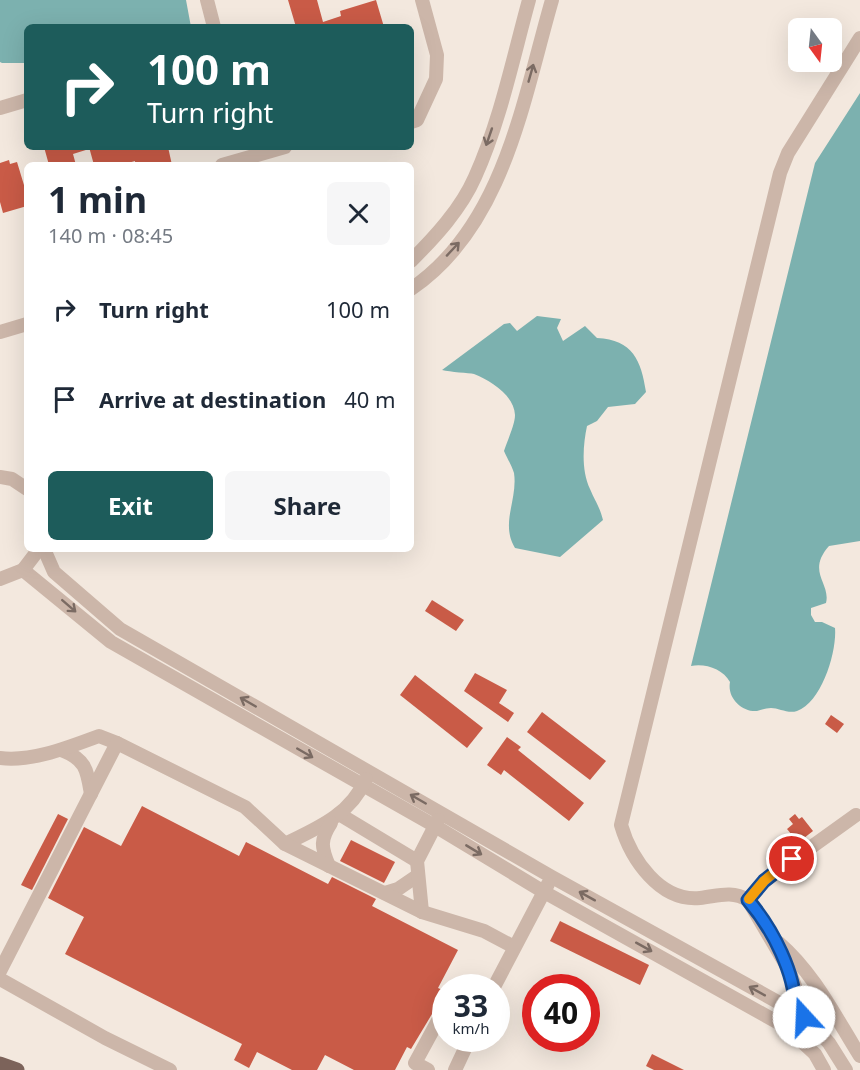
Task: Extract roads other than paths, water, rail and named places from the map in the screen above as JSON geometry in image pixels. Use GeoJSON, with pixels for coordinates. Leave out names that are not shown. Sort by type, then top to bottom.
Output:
{"type":"FeatureCollection","features":[{"type":"Feature","properties":{"kind":"main road"},"geometry":{"type":"LineString","coordinates":[[0,1064],[17,1070]]}},
{"type":"Feature","properties":{"kind":"street"},"geometry":{"type":"LineString","coordinates":[[207,0],[213,24]]}},
{"type":"Feature","properties":{"kind":"street"},"geometry":{"type":"LineString","coordinates":[[414,121],[417,120],[436,79],[437,55],[422,0]]}},
{"type":"Feature","properties":{"kind":"street"},"geometry":{"type":"LineString","coordinates":[[414,258],[441,231],[475,178],[529,0]]}},
{"type":"Feature","properties":{"kind":"street"},"geometry":{"type":"LineString","coordinates":[[414,286],[458,244],[495,188],[513,135],[552,0]]}},
{"type":"Feature","properties":{"kind":"street"},"geometry":{"type":"LineString","coordinates":[[795,1012],[795,986],[770,935],[748,900],[739,894],[718,894],[700,898],[671,894],[661,888],[632,853],[621,825],[780,173],[788,153],[860,38]]}},
{"type":"Feature","properties":{"kind":"street"},"geometry":{"type":"LineString","coordinates":[[0,108],[24,101]]}},
{"type":"Feature","properties":{"kind":"street"},"geometry":{"type":"LineString","coordinates":[[228,162],[248,152]]}},
{"type":"Feature","properties":{"kind":"street"},"geometry":{"type":"LineString","coordinates":[[0,332],[24,325]]}},
{"type":"Feature","properties":{"kind":"street"},"geometry":{"type":"LineString","coordinates":[[0,477],[24,486]]}},
{"type":"Feature","properties":{"kind":"street"},"geometry":{"type":"LineString","coordinates":[[0,579],[23,570],[37,552]]}},
{"type":"Feature","properties":{"kind":"street"},"geometry":{"type":"LineString","coordinates":[[45,552],[54,572],[120,628],[552,877],[804,1017],[829,1043],[846,1070]]}},
{"type":"Feature","properties":{"kind":"street"},"geometry":{"type":"LineString","coordinates":[[23,570],[111,642],[786,1027],[815,1054],[824,1070]]}},
{"type":"Feature","properties":{"kind":"street"},"geometry":{"type":"LineString","coordinates":[[0,758],[13,760],[61,750],[99,736],[245,807],[285,844],[422,912],[484,931],[514,947]]}},
{"type":"Feature","properties":{"kind":"street"},"geometry":{"type":"LineString","coordinates":[[0,970],[117,743]]}},
{"type":"Feature","properties":{"kind":"street"},"geometry":{"type":"LineString","coordinates":[[61,750],[75,755],[86,769],[91,794]]}},
{"type":"Feature","properties":{"kind":"street"},"geometry":{"type":"LineString","coordinates":[[329,866],[322,849],[321,838],[363,786],[369,771]]}},
{"type":"Feature","properties":{"kind":"street"},"geometry":{"type":"LineString","coordinates":[[422,912],[417,861],[442,813]]}},
{"type":"Feature","properties":{"kind":"street"},"geometry":{"type":"LineString","coordinates":[[748,900],[764,881],[856,814]]}},
{"type":"Feature","properties":{"kind":"street"},"geometry":{"type":"LineString","coordinates":[[285,844],[335,819]]}},
{"type":"Feature","properties":{"kind":"street"},"geometry":{"type":"LineString","coordinates":[[335,819],[417,861]]}},
{"type":"Feature","properties":{"kind":"street"},"geometry":{"type":"LineString","coordinates":[[385,893],[398,889],[417,876]]}},
{"type":"Feature","properties":{"kind":"street"},"geometry":{"type":"LineString","coordinates":[[500,974],[552,877]]}},
{"type":"Feature","properties":{"kind":"street"},"geometry":{"type":"LineString","coordinates":[[0,939],[7,940],[18,934]]}},
{"type":"Feature","properties":{"kind":"street"},"geometry":{"type":"LineString","coordinates":[[770,935],[799,964],[860,1056]]}},
{"type":"Feature","properties":{"kind":"street"},"geometry":{"type":"LineString","coordinates":[[0,979],[105,1038],[170,1070]]}},
{"type":"Feature","properties":{"kind":"street"},"geometry":{"type":"LineString","coordinates":[[428,1070],[415,1063],[432,1032]]}},
{"type":"Feature","properties":{"kind":"street"},"geometry":{"type":"LineString","coordinates":[[455,1070],[463,1052]]}},
{"type":"Feature","properties":{"kind":"water"},"geometry":{"type":"Polygon","coordinates":[[[0,0],[186,0],[190,24],[24,24],[24,63],[0,62],[0,0]]]}},
{"type":"Feature","properties":{"kind":"water"},"geometry":{"type":"Polygon","coordinates":[[[860,93],[860,541],[829,546],[822,555],[819,570],[827,596],[826,603],[811,608],[811,615],[815,622],[822,622],[835,628],[835,638],[821,687],[806,706],[797,711],[771,708],[751,711],[736,702],[731,693],[730,682],[718,670],[708,666],[691,666],[815,163],[860,93]]]}},
{"type":"Feature","properties":{"kind":"water"},"geometry":{"type":"Polygon","coordinates":[[[537,316],[561,319],[557,328],[563,341],[585,326],[597,338],[619,343],[627,348],[638,361],[646,392],[635,404],[608,407],[597,421],[587,426],[584,449],[585,474],[603,520],[560,557],[515,548],[511,539],[509,520],[515,483],[514,473],[504,451],[515,419],[511,401],[494,385],[481,377],[442,370],[504,324],[510,323],[517,331],[537,316]]]}}]}
